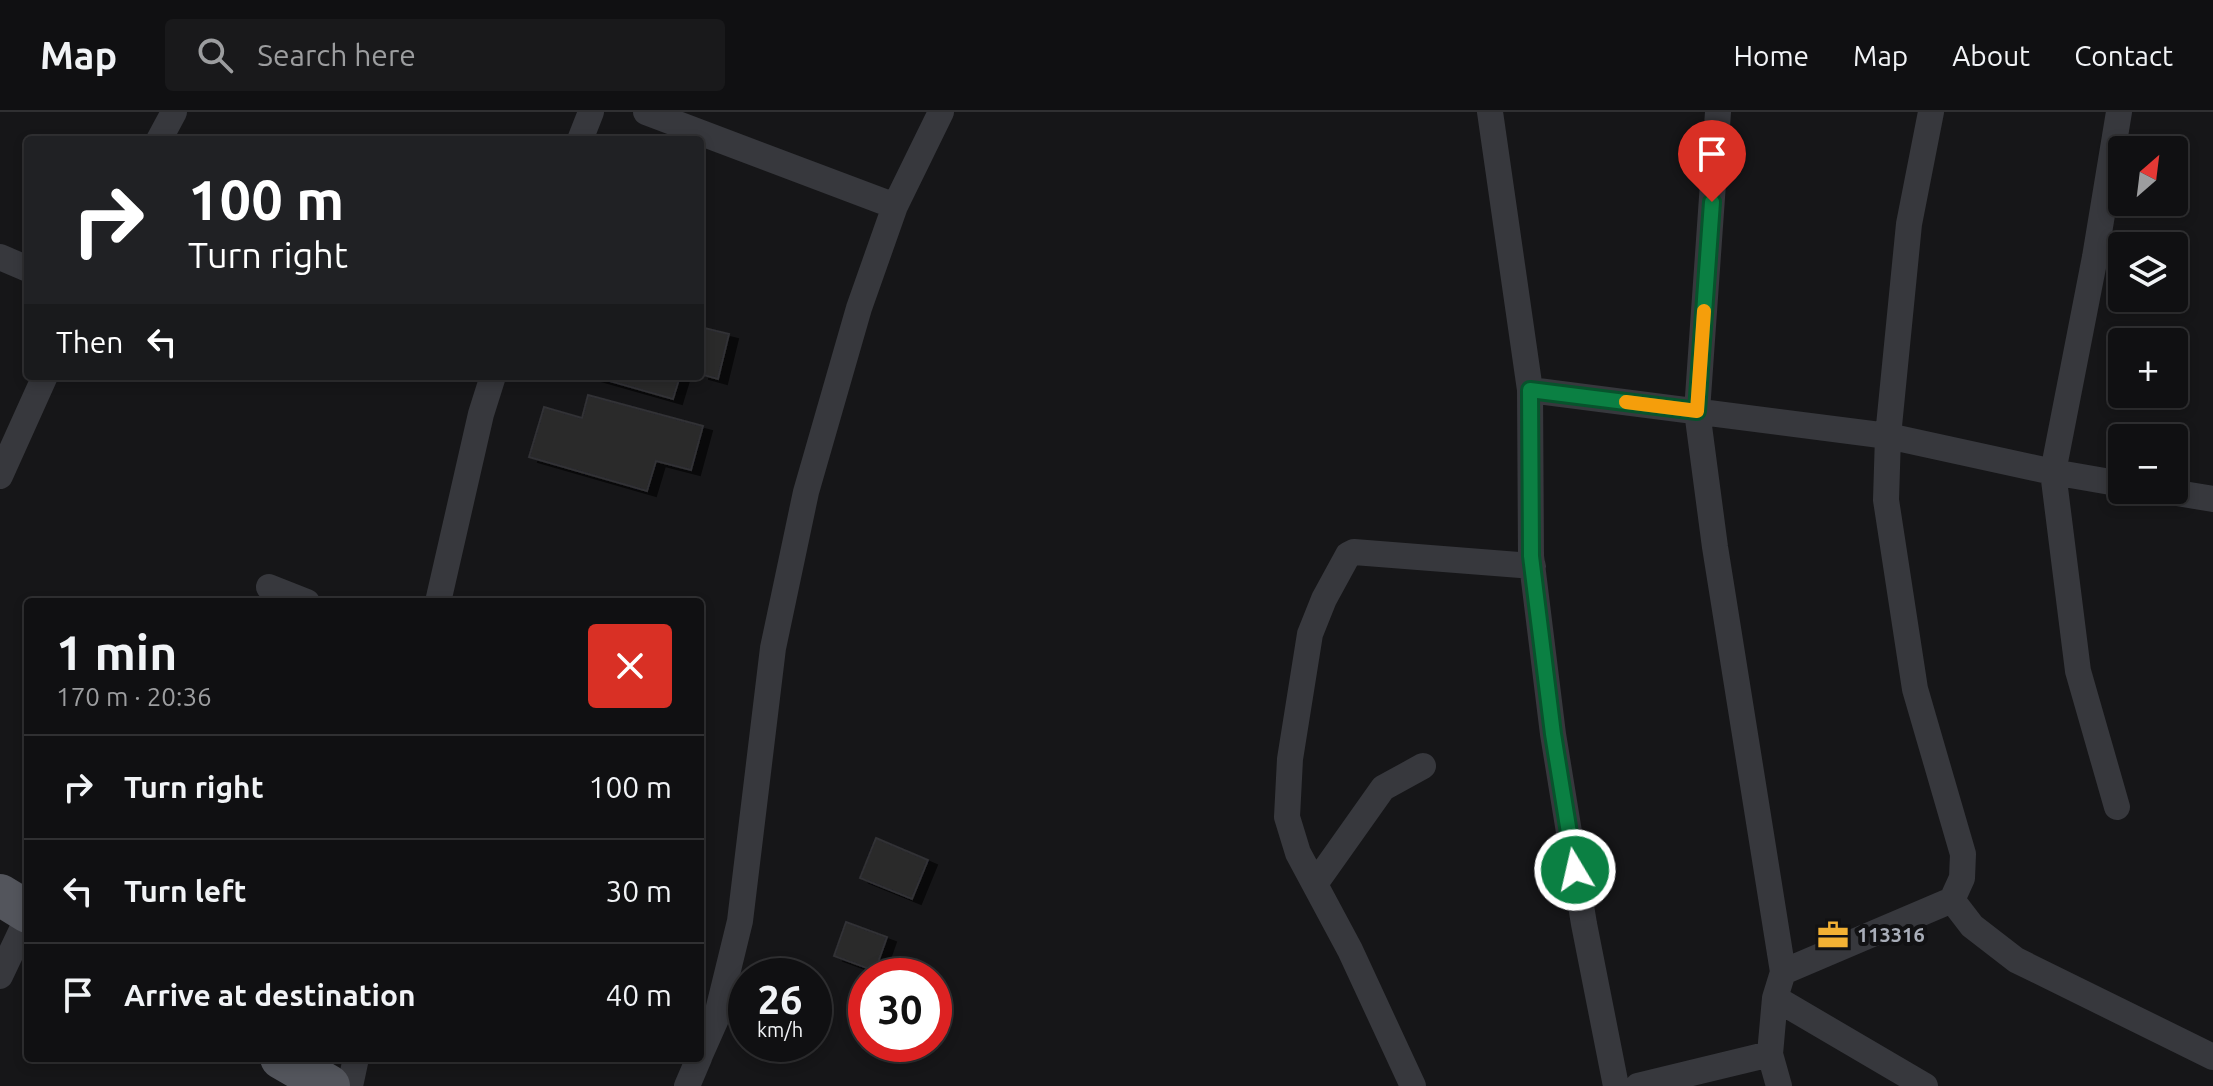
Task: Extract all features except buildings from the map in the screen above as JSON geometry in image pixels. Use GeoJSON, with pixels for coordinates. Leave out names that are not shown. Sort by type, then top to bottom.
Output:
{"type":"FeatureCollection","features":[{"type":"Feature","properties":{"kind":"main road"},"geometry":{"type":"LineString","coordinates":[[0,895],[24,912]]}},
{"type":"Feature","properties":{"kind":"main road"},"geometry":{"type":"LineString","coordinates":[[288,1062],[329,1086]]}},
{"type":"Feature","properties":{"kind":"street"},"geometry":{"type":"LineString","coordinates":[[161,136],[174,112]]}},
{"type":"Feature","properties":{"kind":"street"},"geometry":{"type":"LineString","coordinates":[[582,136],[591,112]]}},
{"type":"Feature","properties":{"kind":"street"},"geometry":{"type":"LineString","coordinates":[[646,112],[895,206]]}},
{"type":"Feature","properties":{"kind":"street"},"geometry":{"type":"LineString","coordinates":[[704,1045],[716,1019],[740,921],[773,648],[806,492],[859,308],[895,206],[941,112]]}},
{"type":"Feature","properties":{"kind":"street"},"geometry":{"type":"LineString","coordinates":[[1490,112],[1530,390],[1533,566],[1553,734],[1584,924],[1616,1086]]}},
{"type":"Feature","properties":{"kind":"street"},"geometry":{"type":"LineString","coordinates":[[1718,112],[1697,411],[1715,547],[1783,972],[1775,998],[1770,1054],[1779,1086]]}},
{"type":"Feature","properties":{"kind":"street"},"geometry":{"type":"LineString","coordinates":[[1783,972],[1952,900],[1962,878],[1963,854],[1915,689],[1886,500],[1888,436],[1909,224],[1931,112]]}},
{"type":"Feature","properties":{"kind":"street"},"geometry":{"type":"LineString","coordinates":[[2117,807],[2078,671],[2053,472],[2095,257],[2119,112]]}},
{"type":"Feature","properties":{"kind":"street"},"geometry":{"type":"LineString","coordinates":[[0,257],[24,267]]}},
{"type":"Feature","properties":{"kind":"street"},"geometry":{"type":"LineString","coordinates":[[0,476],[43,380]]}},
{"type":"Feature","properties":{"kind":"street"},"geometry":{"type":"LineString","coordinates":[[439,598],[481,414],[492,380]]}},
{"type":"Feature","properties":{"kind":"street"},"geometry":{"type":"LineString","coordinates":[[1530,390],[1888,436],[2108,482]]}},
{"type":"Feature","properties":{"kind":"street"},"geometry":{"type":"LineString","coordinates":[[2188,495],[2213,499]]}},
{"type":"Feature","properties":{"kind":"street"},"geometry":{"type":"LineString","coordinates":[[1413,1086],[1350,950],[1298,853],[1287,817],[1290,759],[1310,634],[1324,599],[1348,555],[1361,551],[1533,566]]}},
{"type":"Feature","properties":{"kind":"street"},"geometry":{"type":"LineString","coordinates":[[269,587],[297,598]]}},
{"type":"Feature","properties":{"kind":"street"},"geometry":{"type":"LineString","coordinates":[[1315,884],[1383,788],[1423,766]]}},
{"type":"Feature","properties":{"kind":"street"},"geometry":{"type":"LineString","coordinates":[[1952,900],[1972,926],[2016,960],[2213,1057]]}},
{"type":"Feature","properties":{"kind":"street"},"geometry":{"type":"LineString","coordinates":[[0,976],[24,924]]}},
{"type":"Feature","properties":{"kind":"street"},"geometry":{"type":"LineString","coordinates":[[1775,998],[1925,1086]]}},
{"type":"Feature","properties":{"kind":"street"},"geometry":{"type":"LineString","coordinates":[[1638,1086],[1770,1054]]}},
{"type":"Feature","properties":{"kind":"street"},"geometry":{"type":"LineString","coordinates":[[350,1086],[355,1062]]}},
{"type":"Feature","properties":{"kind":"street"},"geometry":{"type":"LineString","coordinates":[[687,1086],[697,1062]]}},
{"type":"Feature","properties":{"kind":"slow traffic"},"geometry":{"type":"LineString","coordinates":[[1626,402],[1697,411],[1704,311]]}},
{"type":"Feature","properties":{"kind":"place","name":"113316"},"geometry":{"type":"Point","coordinates":[1833,935]}},
{"type":"Feature","properties":{"kind":"route"},"geometry":{"type":"LineString","coordinates":[[1575,870],[1553,734],[1531,556],[1530,390],[1697,411],[1712,202]]}}]}
